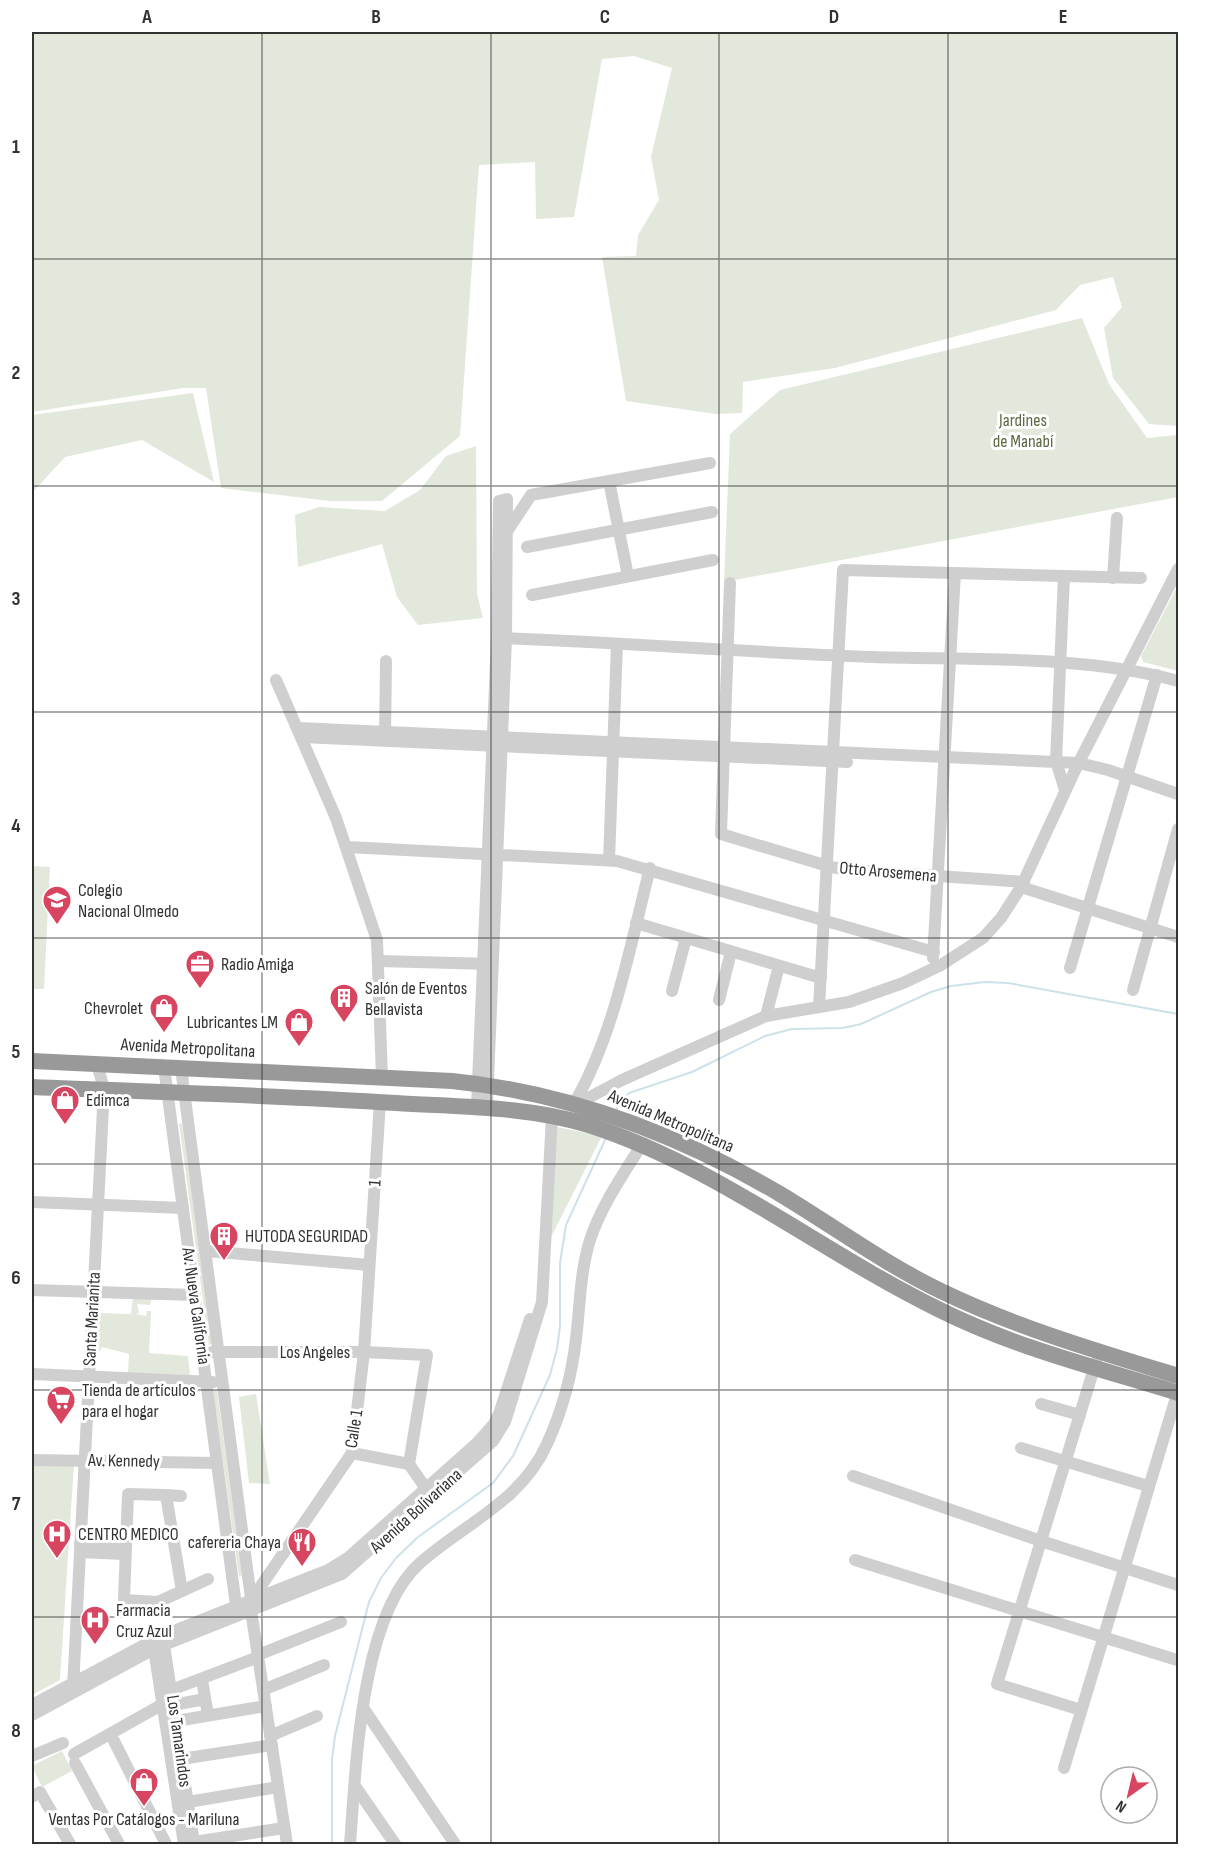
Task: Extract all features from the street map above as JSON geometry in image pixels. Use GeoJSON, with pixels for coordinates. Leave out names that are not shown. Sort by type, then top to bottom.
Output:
{"type":"FeatureCollection","features":[{"type":"Feature","properties":{"kind":"highway","name":"Avenida Metropolitana"},"geometry":{"type":"LineString","coordinates":[[32,1061],[382,1077],[484,1085],[576,1103],[630,1121],[739,1171],[944,1293],[1096,1359],[1178,1388]]}},
{"type":"Feature","properties":{"kind":"highway"},"geometry":{"type":"LineString","coordinates":[[32,1087],[167,1090],[482,1106],[548,1116],[624,1137],[675,1158],[756,1202],[939,1310],[994,1332],[1096,1359]]}},
{"type":"Feature","properties":{"kind":"highway"},"geometry":{"type":"LineString","coordinates":[[850,1259],[860,1244]]}},
{"type":"Feature","properties":{"kind":"street"},"geometry":{"type":"LineString","coordinates":[[507,531],[531,495],[710,462]]}},
{"type":"Feature","properties":{"kind":"street"},"geometry":{"type":"LineString","coordinates":[[609,481],[628,576]]}},
{"type":"Feature","properties":{"kind":"street"},"geometry":{"type":"LineString","coordinates":[[482,1106],[494,853],[507,531],[507,499],[499,501],[502,638]]}},
{"type":"Feature","properties":{"kind":"street"},"geometry":{"type":"LineString","coordinates":[[527,547],[712,512]]}},
{"type":"Feature","properties":{"kind":"street"},"geometry":{"type":"LineString","coordinates":[[1113,578],[1117,518]]}},
{"type":"Feature","properties":{"kind":"street"},"geometry":{"type":"LineString","coordinates":[[532,595],[713,560]]}},
{"type":"Feature","properties":{"kind":"street"},"geometry":{"type":"LineString","coordinates":[[576,1103],[608,1086],[766,1016],[869,996],[927,972],[983,939],[1001,918],[1023,884],[1065,790],[1179,569]]}},
{"type":"Feature","properties":{"kind":"street"},"geometry":{"type":"LineString","coordinates":[[819,1007],[835,757],[843,570],[1141,578]]}},
{"type":"Feature","properties":{"kind":"street"},"geometry":{"type":"LineString","coordinates":[[927,972],[934,952],[955,573]]}},
{"type":"Feature","properties":{"kind":"street"},"geometry":{"type":"LineString","coordinates":[[1064,576],[1056,765],[1065,790]]}},
{"type":"Feature","properties":{"kind":"street"},"geometry":{"type":"LineString","coordinates":[[724,751],[730,583]]}},
{"type":"Feature","properties":{"kind":"street"},"geometry":{"type":"LineString","coordinates":[[502,638],[839,656],[1060,664],[1126,669],[1179,681]]}},
{"type":"Feature","properties":{"kind":"street"},"geometry":{"type":"LineString","coordinates":[[609,860],[617,644]]}},
{"type":"Feature","properties":{"kind":"street"},"geometry":{"type":"LineString","coordinates":[[385,736],[386,661]]}},
{"type":"Feature","properties":{"kind":"street"},"geometry":{"type":"LineString","coordinates":[[1070,968],[1157,675]]}},
{"type":"Feature","properties":{"kind":"street"},"geometry":{"type":"LineString","coordinates":[[276,680],[346,847],[373,925],[380,961],[382,1077]]}},
{"type":"Feature","properties":{"kind":"street"},"geometry":{"type":"LineString","coordinates":[[300,733],[498,740],[835,757],[1078,764],[1097,766],[1179,794]]}},
{"type":"Feature","properties":{"kind":"street","name":"Otto Arosemena"},"geometry":{"type":"LineString","coordinates":[[724,751],[721,834],[829,866],[851,870],[1023,884],[1088,908],[1179,937]]}},
{"type":"Feature","properties":{"kind":"street"},"geometry":{"type":"LineString","coordinates":[[1133,990],[1179,829]]}},
{"type":"Feature","properties":{"kind":"street"},"geometry":{"type":"LineString","coordinates":[[346,847],[609,860],[650,868],[934,952]]}},
{"type":"Feature","properties":{"kind":"street"},"geometry":{"type":"LineString","coordinates":[[576,1103],[590,1074],[603,1037],[650,868]]}},
{"type":"Feature","properties":{"kind":"street"},"geometry":{"type":"LineString","coordinates":[[636,923],[821,978]]}},
{"type":"Feature","properties":{"kind":"street"},"geometry":{"type":"LineString","coordinates":[[672,991],[686,938]]}},
{"type":"Feature","properties":{"kind":"street"},"geometry":{"type":"LineString","coordinates":[[718,1000],[731,952]]}},
{"type":"Feature","properties":{"kind":"street"},"geometry":{"type":"LineString","coordinates":[[380,961],[489,964]]}},
{"type":"Feature","properties":{"kind":"street"},"geometry":{"type":"LineString","coordinates":[[766,1016],[779,966]]}},
{"type":"Feature","properties":{"kind":"street","name":"Santa Marianita"},"geometry":{"type":"LineString","coordinates":[[73,1688],[104,1089],[97,1064]]}},
{"type":"Feature","properties":{"kind":"street","name":"Av. Nueva California"},"geometry":{"type":"LineString","coordinates":[[164,1067],[237,1611]]}},
{"type":"Feature","properties":{"kind":"street","name":"Av. Nueva California"},"geometry":{"type":"LineString","coordinates":[[182,1068],[283,1839]]}},
{"type":"Feature","properties":{"kind":"street"},"geometry":{"type":"LineString","coordinates":[[607,1113],[604,1099],[608,1086]]}},
{"type":"Feature","properties":{"kind":"street","name":"1"},"geometry":{"type":"LineString","coordinates":[[369,1265],[380,1102]]}},
{"type":"Feature","properties":{"kind":"street","name":"Avenida Bolivariana"},"geometry":{"type":"LineString","coordinates":[[32,1705],[73,1688],[158,1643],[237,1611],[342,1574],[429,1493],[494,1424],[529,1324],[537,1282],[548,1116]]}},
{"type":"Feature","properties":{"kind":"street"},"geometry":{"type":"LineString","coordinates":[[350,1845],[364,1709],[379,1637],[402,1583],[429,1555],[507,1500],[530,1473],[547,1445],[561,1408],[572,1362],[589,1242],[602,1210],[642,1144]]}},
{"type":"Feature","properties":{"kind":"street"},"geometry":{"type":"LineString","coordinates":[[32,1202],[183,1208]]}},
{"type":"Feature","properties":{"kind":"street"},"geometry":{"type":"LineString","coordinates":[[206,1251],[369,1265]]}},
{"type":"Feature","properties":{"kind":"street","name":"Calle 1"},"geometry":{"type":"LineString","coordinates":[[252,1607],[352,1453],[364,1352],[369,1265]]}},
{"type":"Feature","properties":{"kind":"street"},"geometry":{"type":"LineString","coordinates":[[32,1290],[195,1295]]}},
{"type":"Feature","properties":{"kind":"street","name":"Los Angeles"},"geometry":{"type":"LineString","coordinates":[[202,1352],[364,1352],[427,1355],[409,1464]]}},
{"type":"Feature","properties":{"kind":"street"},"geometry":{"type":"LineString","coordinates":[[1081,1710],[997,1684],[1096,1359]]}},
{"type":"Feature","properties":{"kind":"street"},"geometry":{"type":"LineString","coordinates":[[32,1374],[223,1382]]}},
{"type":"Feature","properties":{"kind":"street"},"geometry":{"type":"LineString","coordinates":[[1064,1768],[1178,1388]]}},
{"type":"Feature","properties":{"kind":"street"},"geometry":{"type":"LineString","coordinates":[[1041,1404],[1080,1415]]}},
{"type":"Feature","properties":{"kind":"street"},"geometry":{"type":"LineString","coordinates":[[1021,1448],[1148,1486]]}},
{"type":"Feature","properties":{"kind":"street"},"geometry":{"type":"LineString","coordinates":[[352,1453],[409,1464],[429,1493]]}},
{"type":"Feature","properties":{"kind":"street","name":"Av. Kennedy"},"geometry":{"type":"LineString","coordinates":[[32,1460],[217,1463]]}},
{"type":"Feature","properties":{"kind":"street"},"geometry":{"type":"LineString","coordinates":[[853,1476],[1041,1541],[1179,1585]]}},
{"type":"Feature","properties":{"kind":"street"},"geometry":{"type":"LineString","coordinates":[[181,1496],[128,1494],[124,1550],[124,1600],[158,1602],[208,1579]]}},
{"type":"Feature","properties":{"kind":"street"},"geometry":{"type":"LineString","coordinates":[[166,1495],[182,1591]]}},
{"type":"Feature","properties":{"kind":"street"},"geometry":{"type":"LineString","coordinates":[[80,1548],[124,1550]]}},
{"type":"Feature","properties":{"kind":"street"},"geometry":{"type":"LineString","coordinates":[[855,1560],[1177,1660]]}},
{"type":"Feature","properties":{"kind":"street"},"geometry":{"type":"LineString","coordinates":[[171,1690],[202,1680],[341,1622]]}},
{"type":"Feature","properties":{"kind":"street","name":"Los Tamarindos"},"geometry":{"type":"LineString","coordinates":[[158,1643],[171,1690],[168,1705],[176,1721],[188,1802],[191,1844]]}},
{"type":"Feature","properties":{"kind":"street","name":"Los Tamarindos"},"geometry":{"type":"LineString","coordinates":[[158,1643],[191,1844]]}},
{"type":"Feature","properties":{"kind":"street"},"geometry":{"type":"LineString","coordinates":[[263,1690],[324,1665]]}},
{"type":"Feature","properties":{"kind":"street"},"geometry":{"type":"LineString","coordinates":[[202,1680],[207,1715]]}},
{"type":"Feature","properties":{"kind":"street","name":"Avenida Bolivariana"},"geometry":{"type":"LineString","coordinates":[[32,1715],[73,1688]]}},
{"type":"Feature","properties":{"kind":"street"},"geometry":{"type":"LineString","coordinates":[[119,1845],[75,1759],[168,1705],[205,1700]]}},
{"type":"Feature","properties":{"kind":"street"},"geometry":{"type":"LineString","coordinates":[[176,1721],[266,1706]]}},
{"type":"Feature","properties":{"kind":"street"},"geometry":{"type":"LineString","coordinates":[[364,1709],[455,1845]]}},
{"type":"Feature","properties":{"kind":"street"},"geometry":{"type":"LineString","coordinates":[[181,1759],[271,1740],[317,1716]]}},
{"type":"Feature","properties":{"kind":"street"},"geometry":{"type":"LineString","coordinates":[[114,1741],[166,1845]]}},
{"type":"Feature","properties":{"kind":"street"},"geometry":{"type":"LineString","coordinates":[[32,1756],[63,1743]]}},
{"type":"Feature","properties":{"kind":"street"},"geometry":{"type":"LineString","coordinates":[[355,1786],[395,1845]]}},
{"type":"Feature","properties":{"kind":"street"},"geometry":{"type":"LineString","coordinates":[[188,1802],[278,1787]]}},
{"type":"Feature","properties":{"kind":"street"},"geometry":{"type":"LineString","coordinates":[[32,1797],[40,1792],[70,1845]]}},
{"type":"Feature","properties":{"kind":"street"},"geometry":{"type":"LineString","coordinates":[[191,1844],[283,1839]]}},
{"type":"Feature","properties":{"kind":"green space"},"geometry":{"type":"Polygon","coordinates":[[[32,32],[1178,32],[1178,426],[1149,424],[1113,378],[1104,328],[1122,307],[1113,277],[1080,285],[1056,310],[835,368],[743,382],[742,413],[716,414],[626,401],[602,257],[636,256],[638,235],[659,200],[651,157],[672,68],[634,56],[602,59],[574,217],[536,219],[535,162],[479,165],[460,436],[382,501],[330,501],[221,488],[206,388],[183,388],[32,412],[32,32]]]}},
{"type":"Feature","properties":{"kind":"green space","name":"Jardines de Manabí"},"geometry":{"type":"Polygon","coordinates":[[[1082,318],[1109,384],[1147,438],[1176,435],[1178,497],[724,582],[730,434],[780,390],[1082,318]]]}},
{"type":"Feature","properties":{"kind":"green space"},"geometry":{"type":"Polygon","coordinates":[[[193,393],[214,482],[142,440],[65,457],[32,493],[32,415],[193,393]]]}},
{"type":"Feature","properties":{"kind":"green space"},"geometry":{"type":"Polygon","coordinates":[[[476,446],[477,594],[483,618],[418,625],[397,597],[382,544],[298,567],[295,515],[319,507],[385,511],[420,490],[446,456],[476,446]]]}},
{"type":"Feature","properties":{"kind":"green space"},"geometry":{"type":"Polygon","coordinates":[[[1178,585],[1178,671],[1143,662],[1141,656],[1178,585]]]}},
{"type":"Feature","properties":{"kind":"green space"},"geometry":{"type":"Polygon","coordinates":[[[32,866],[50,867],[44,989],[32,989],[32,866]]]}},
{"type":"Feature","properties":{"kind":"green space"},"geometry":{"type":"Polygon","coordinates":[[[179,1123],[182,1124],[212,1344],[209,1345],[179,1123]]]}},
{"type":"Feature","properties":{"kind":"green space"},"geometry":{"type":"Polygon","coordinates":[[[557,1127],[602,1136],[549,1241],[557,1127]]]}},
{"type":"Feature","properties":{"kind":"green space"},"geometry":{"type":"Polygon","coordinates":[[[133,1297],[152,1297],[150,1305],[137,1304],[139,1313],[136,1314],[146,1316],[147,1311],[151,1311],[149,1353],[188,1356],[190,1375],[128,1373],[129,1354],[102,1347],[100,1351],[92,1351],[95,1313],[131,1314],[133,1297]]]}},
{"type":"Feature","properties":{"kind":"green space"},"geometry":{"type":"Polygon","coordinates":[[[213,1390],[217,1390],[242,1575],[239,1577],[213,1390]]]}},
{"type":"Feature","properties":{"kind":"green space"},"geometry":{"type":"Polygon","coordinates":[[[256,1394],[270,1484],[249,1483],[239,1397],[256,1394]]]}},
{"type":"Feature","properties":{"kind":"green space"},"geometry":{"type":"Polygon","coordinates":[[[32,1463],[74,1464],[60,1680],[32,1695],[32,1463]]]}},
{"type":"Feature","properties":{"kind":"green space"},"geometry":{"type":"Polygon","coordinates":[[[62,1751],[72,1771],[42,1787],[32,1766],[62,1751]]]}},
{"type":"Feature","properties":{"kind":"waterway"},"geometry":{"type":"LineString","coordinates":[[616,1112],[619,1103],[629,1093],[692,1072],[765,1036],[792,1029],[843,1028],[861,1024],[931,992],[951,986],[985,982],[1008,983],[1178,1014]]}},
{"type":"Feature","properties":{"kind":"waterway"},"geometry":{"type":"LineString","coordinates":[[332,1844],[332,1759],[335,1736],[369,1602],[381,1578],[396,1558],[418,1537],[493,1483],[513,1456],[550,1375],[557,1349],[560,1326],[560,1263],[566,1225],[605,1140]]}},
{"type":"Feature","properties":{"kind":"place","name":"Colegio Nacional Olmedo"},"geometry":{"type":"Point","coordinates":[57,926]}},
{"type":"Feature","properties":{"kind":"place","name":"Radio Amiga"},"geometry":{"type":"Point","coordinates":[200,990]}},
{"type":"Feature","properties":{"kind":"place","name":"Salón de Eventos Bellavista"},"geometry":{"type":"Point","coordinates":[344,1024]}},
{"type":"Feature","properties":{"kind":"place","name":"Chevrolet"},"geometry":{"type":"Point","coordinates":[164,1034]}},
{"type":"Feature","properties":{"kind":"place","name":"Lubricantes LM"},"geometry":{"type":"Point","coordinates":[299,1048]}},
{"type":"Feature","properties":{"kind":"place","name":"Edimca"},"geometry":{"type":"Point","coordinates":[65,1126]}},
{"type":"Feature","properties":{"kind":"place","name":"HUTODA SEGURIDAD"},"geometry":{"type":"Point","coordinates":[224,1262]}},
{"type":"Feature","properties":{"kind":"place","name":"Tienda de artículos para el hogar"},"geometry":{"type":"Point","coordinates":[61,1426]}},
{"type":"Feature","properties":{"kind":"place","name":"CENTRO MEDICO"},"geometry":{"type":"Point","coordinates":[57,1560]}},
{"type":"Feature","properties":{"kind":"place","name":"cafereria Chaya"},"geometry":{"type":"Point","coordinates":[302,1568]}},
{"type":"Feature","properties":{"kind":"place","name":"Farmacia Cruz Azul"},"geometry":{"type":"Point","coordinates":[95,1646]}},
{"type":"Feature","properties":{"kind":"place","name":"Ventas Por Catálogos - Mariluna"},"geometry":{"type":"Point","coordinates":[144,1808]}}]}
